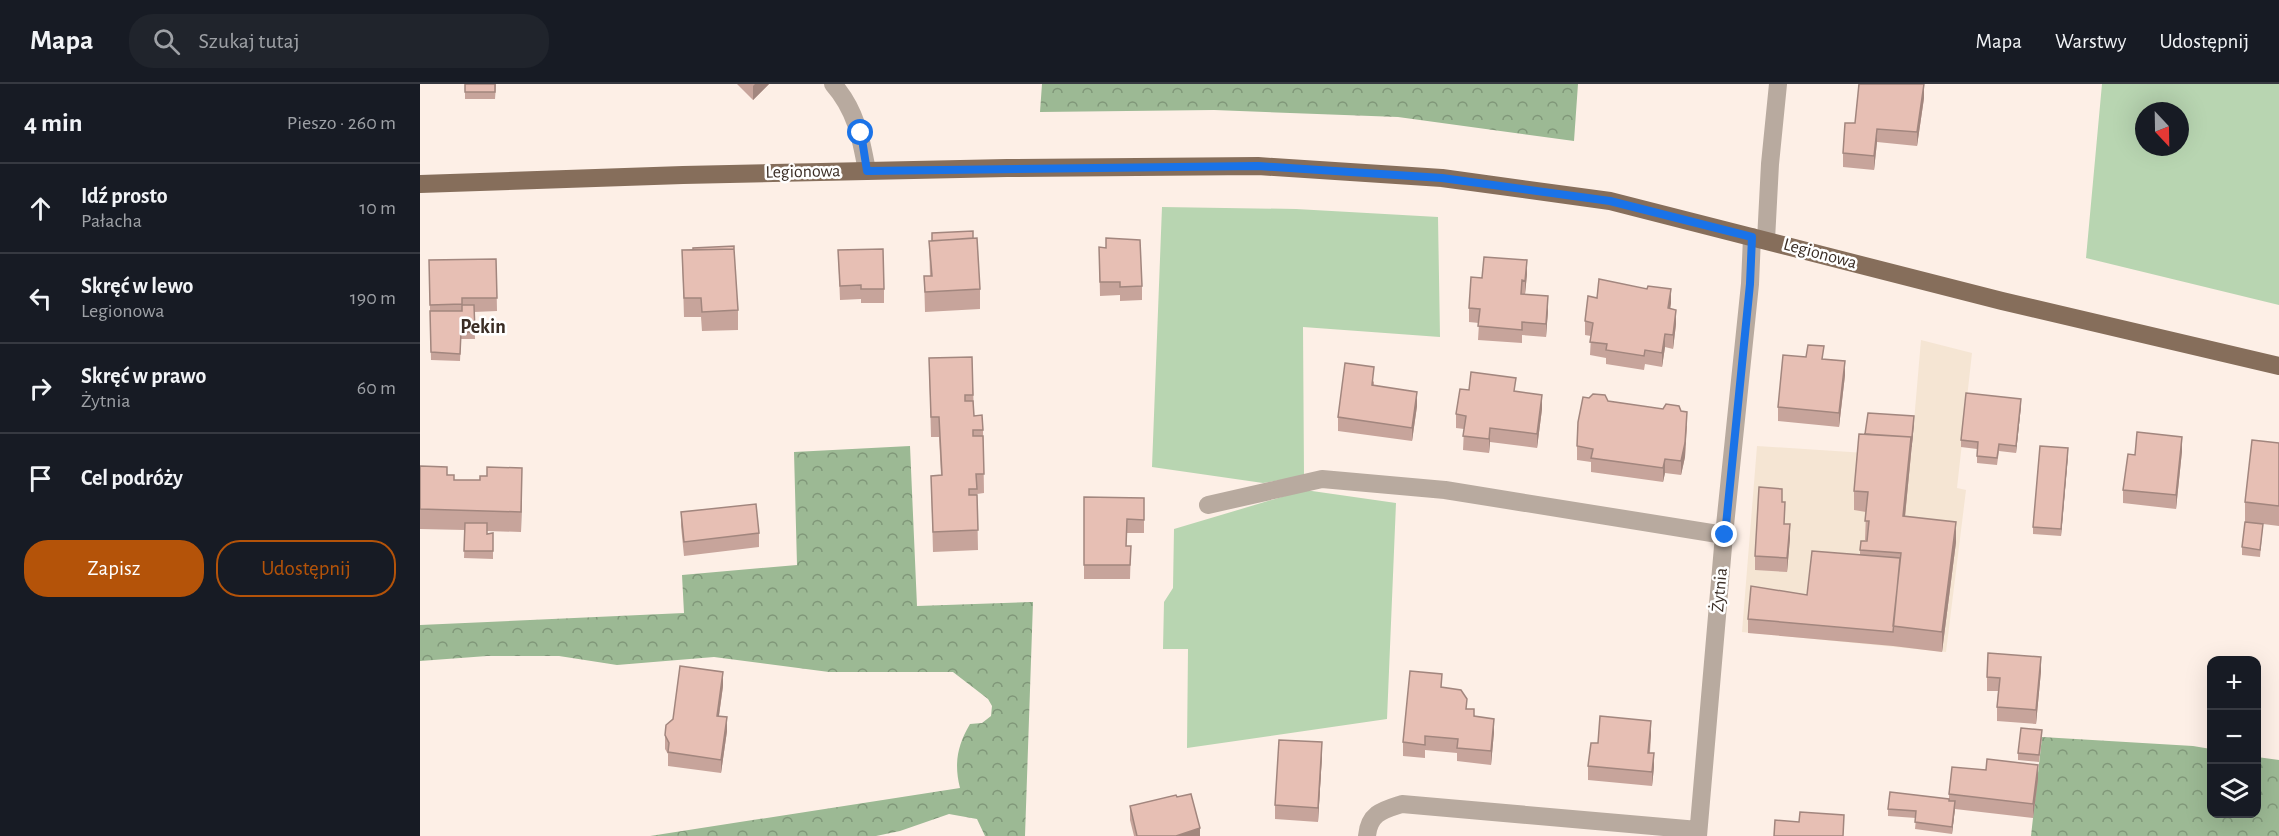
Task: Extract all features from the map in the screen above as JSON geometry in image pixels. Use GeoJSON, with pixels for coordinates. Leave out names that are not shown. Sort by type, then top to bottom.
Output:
{"type":"FeatureCollection","features":[{"type":"Feature","properties":{"kind":"main road","name":"Legionowa"},"geometry":{"type":"LineString","coordinates":[[420,184],[672,175],[1258,166],[1442,178],[1610,201],[1990,298],[2279,366]]}},
{"type":"Feature","properties":{"kind":"street"},"geometry":{"type":"LineString","coordinates":[[833,84],[847,101],[861,133],[867,171]]}},
{"type":"Feature","properties":{"kind":"street","name":"Żytnia"},"geometry":{"type":"LineString","coordinates":[[1698,833],[1750,284],[1770,164],[1778,84]]}},
{"type":"Feature","properties":{"kind":"street"},"geometry":{"type":"LineString","coordinates":[[1208,505],[1322,479],[1445,490],[1725,535]]}},
{"type":"Feature","properties":{"kind":"street"},"geometry":{"type":"LineString","coordinates":[[1367,836],[1368,825],[1380,811],[1402,804],[1698,833]]}},
{"type":"Feature","properties":{"kind":"shaded area"},"geometry":{"type":"Polygon","coordinates":[[[1921,340],[1972,353],[1957,488],[1966,490],[1946,652],[1742,632],[1757,446],[1911,456],[1921,340]]]}},
{"type":"Feature","properties":{"kind":"green space"},"geometry":{"type":"Polygon","coordinates":[[[1042,84],[1578,84],[1574,141],[1398,117],[1214,110],[1040,112],[1042,84]]]}},
{"type":"Feature","properties":{"kind":"green space"},"geometry":{"type":"Polygon","coordinates":[[[2102,84],[2279,84],[2279,305],[2086,258],[2102,84]]]}},
{"type":"Feature","properties":{"kind":"green space"},"geometry":{"type":"Polygon","coordinates":[[[1162,207],[1296,209],[1438,217],[1440,337],[1303,327],[1304,476],[1263,483],[1152,467],[1162,207]]]}},
{"type":"Feature","properties":{"kind":"green space"},"geometry":{"type":"Polygon","coordinates":[[[910,446],[917,606],[1033,602],[1025,836],[985,836],[977,819],[949,814],[900,831],[876,836],[650,836],[960,788],[957,763],[962,740],[970,724],[982,723],[991,716],[992,706],[988,699],[953,672],[829,672],[714,657],[617,665],[559,656],[487,656],[420,661],[420,625],[684,613],[682,575],[797,565],[794,452],[910,446]]]}},
{"type":"Feature","properties":{"kind":"green space"},"geometry":{"type":"Polygon","coordinates":[[[1305,490],[1396,503],[1387,719],[1187,748],[1188,649],[1163,649],[1164,602],[1173,588],[1174,529],[1305,490]]]}},
{"type":"Feature","properties":{"kind":"green space"},"geometry":{"type":"Polygon","coordinates":[[[2042,737],[2207,748],[2207,818],[2261,818],[2261,758],[2279,760],[2279,836],[2031,836],[2042,737]]]}},
{"type":"Feature","properties":{"kind":"building"},"geometry":{"type":"Polygon","coordinates":[[[465,84],[495,84],[495,92],[465,92],[465,84]]]}},
{"type":"Feature","properties":{"kind":"building"},"geometry":{"type":"Polygon","coordinates":[[[1859,84],[1924,84],[1917,132],[1877,129],[1874,156],[1843,153],[1845,123],[1855,123],[1859,84]]]}},
{"type":"Feature","properties":{"kind":"building"},"geometry":{"type":"Polygon","coordinates":[[[973,231],[973,238],[932,241],[932,233],[973,231]]]}},
{"type":"Feature","properties":{"kind":"building"},"geometry":{"type":"Polygon","coordinates":[[[977,238],[980,289],[925,292],[924,276],[932,276],[929,241],[977,238]]]}},
{"type":"Feature","properties":{"kind":"building"},"geometry":{"type":"Polygon","coordinates":[[[1106,238],[1140,240],[1142,286],[1120,287],[1120,282],[1100,282],[1099,247],[1106,248],[1106,238]]]}},
{"type":"Feature","properties":{"kind":"building"},"geometry":{"type":"Polygon","coordinates":[[[734,246],[734,249],[693,250],[693,248],[734,246]]]}},
{"type":"Feature","properties":{"kind":"building"},"geometry":{"type":"Polygon","coordinates":[[[734,249],[738,310],[702,312],[701,298],[684,298],[682,250],[734,249]]]}},
{"type":"Feature","properties":{"kind":"building"},"geometry":{"type":"Polygon","coordinates":[[[883,249],[884,289],[861,289],[861,285],[840,286],[838,250],[883,249]]]}},
{"type":"Feature","properties":{"kind":"building"},"geometry":{"type":"Polygon","coordinates":[[[1484,257],[1527,260],[1521,294],[1548,296],[1546,324],[1522,322],[1522,330],[1478,326],[1480,309],[1469,308],[1471,277],[1482,278],[1484,257]]]}},
{"type":"Feature","properties":{"kind":"building"},"geometry":{"type":"Polygon","coordinates":[[[496,259],[497,298],[462,298],[462,304],[430,305],[429,260],[496,259]]]}},
{"type":"Feature","properties":{"kind":"building"},"geometry":{"type":"Polygon","coordinates":[[[1599,279],[1647,289],[1648,286],[1671,289],[1668,308],[1676,310],[1673,335],[1665,334],[1662,353],[1645,350],[1644,356],[1606,350],[1607,344],[1590,342],[1593,323],[1585,321],[1588,296],[1597,298],[1599,279]]]}},
{"type":"Feature","properties":{"kind":"building"},"geometry":{"type":"Polygon","coordinates":[[[462,305],[474,305],[475,332],[461,332],[460,354],[431,352],[430,311],[462,311],[462,305]]]}},
{"type":"Feature","properties":{"kind":"building"},"geometry":{"type":"Polygon","coordinates":[[[1808,345],[1824,346],[1822,359],[1845,361],[1839,413],[1778,407],[1783,355],[1806,357],[1808,345]]]}},
{"type":"Feature","properties":{"kind":"building"},"geometry":{"type":"Polygon","coordinates":[[[972,357],[973,395],[965,395],[965,401],[973,401],[974,416],[982,415],[983,430],[973,430],[973,436],[983,436],[984,474],[976,474],[977,489],[969,489],[969,495],[977,495],[978,530],[933,532],[931,476],[942,475],[939,417],[931,417],[929,358],[972,357]]]}},
{"type":"Feature","properties":{"kind":"building"},"geometry":{"type":"Polygon","coordinates":[[[1345,363],[1374,367],[1372,385],[1417,392],[1412,428],[1338,417],[1345,363]]]}},
{"type":"Feature","properties":{"kind":"building"},"geometry":{"type":"Polygon","coordinates":[[[1471,372],[1516,378],[1514,391],[1542,395],[1537,434],[1490,428],[1489,439],[1463,436],[1466,416],[1456,414],[1460,389],[1469,390],[1471,372]]]}},
{"type":"Feature","properties":{"kind":"building"},"geometry":{"type":"Polygon","coordinates":[[[1966,393],[2021,399],[2016,446],[1999,444],[1997,458],[1977,456],[1978,442],[1961,440],[1966,393]]]}},
{"type":"Feature","properties":{"kind":"building"},"geometry":{"type":"Polygon","coordinates":[[[1593,394],[1605,395],[1608,401],[1663,409],[1666,404],[1679,406],[1681,411],[1687,412],[1681,461],[1665,459],[1663,468],[1591,458],[1593,449],[1577,446],[1578,422],[1583,397],[1589,398],[1593,394]]]}},
{"type":"Feature","properties":{"kind":"building"},"geometry":{"type":"Polygon","coordinates":[[[1868,413],[1914,416],[1911,447],[1911,437],[1865,434],[1868,413]]]}},
{"type":"Feature","properties":{"kind":"building"},"geometry":{"type":"Polygon","coordinates":[[[2137,432],[2182,437],[2176,495],[2123,490],[2128,454],[2135,455],[2137,432]]]}},
{"type":"Feature","properties":{"kind":"building"},"geometry":{"type":"Polygon","coordinates":[[[1859,434],[1911,437],[1903,516],[1956,522],[1942,632],[1893,626],[1901,553],[1860,550],[1861,541],[1867,541],[1869,521],[1865,521],[1868,492],[1854,491],[1859,434]]]}},
{"type":"Feature","properties":{"kind":"building"},"geometry":{"type":"Polygon","coordinates":[[[2252,440],[2279,443],[2279,506],[2245,502],[2252,440]]]}},
{"type":"Feature","properties":{"kind":"building"},"geometry":{"type":"Polygon","coordinates":[[[2040,446],[2068,448],[2061,529],[2033,527],[2040,446]]]}},
{"type":"Feature","properties":{"kind":"building"},"geometry":{"type":"Polygon","coordinates":[[[420,466],[447,467],[447,475],[454,475],[454,480],[480,480],[480,476],[487,476],[487,467],[522,468],[521,512],[420,509],[420,466]]]}},
{"type":"Feature","properties":{"kind":"building"},"geometry":{"type":"Polygon","coordinates":[[[1759,487],[1782,489],[1782,502],[1785,502],[1784,524],[1790,524],[1787,558],[1755,556],[1759,487]]]}},
{"type":"Feature","properties":{"kind":"building"},"geometry":{"type":"Polygon","coordinates":[[[1084,497],[1144,498],[1144,520],[1127,519],[1126,546],[1131,546],[1130,565],[1084,565],[1084,497]]]}},
{"type":"Feature","properties":{"kind":"building"},"geometry":{"type":"Polygon","coordinates":[[[756,504],[759,533],[684,542],[681,512],[756,504]]]}},
{"type":"Feature","properties":{"kind":"building"},"geometry":{"type":"Polygon","coordinates":[[[2245,522],[2263,524],[2260,550],[2242,547],[2245,522]]]}},
{"type":"Feature","properties":{"kind":"building"},"geometry":{"type":"Polygon","coordinates":[[[465,523],[487,523],[487,534],[493,533],[493,551],[464,551],[465,523]]]}},
{"type":"Feature","properties":{"kind":"building"},"geometry":{"type":"Polygon","coordinates":[[[1812,551],[1900,558],[1893,632],[1748,619],[1751,586],[1807,595],[1812,551]]]}},
{"type":"Feature","properties":{"kind":"building"},"geometry":{"type":"Polygon","coordinates":[[[1988,653],[2041,657],[2036,710],[1997,707],[2000,678],[1987,677],[1988,653]]]}},
{"type":"Feature","properties":{"kind":"building"},"geometry":{"type":"Polygon","coordinates":[[[680,666],[723,672],[717,716],[727,717],[721,760],[668,752],[666,725],[673,719],[680,666]]]}},
{"type":"Feature","properties":{"kind":"building"},"geometry":{"type":"Polygon","coordinates":[[[1410,671],[1442,674],[1441,687],[1461,690],[1467,699],[1466,709],[1474,709],[1474,716],[1494,719],[1491,751],[1457,748],[1458,739],[1425,736],[1425,745],[1403,742],[1410,671]]]}},
{"type":"Feature","properties":{"kind":"building"},"geometry":{"type":"Polygon","coordinates":[[[1600,716],[1651,721],[1648,753],[1654,753],[1652,772],[1588,766],[1591,743],[1598,743],[1600,716]]]}},
{"type":"Feature","properties":{"kind":"building"},"geometry":{"type":"Polygon","coordinates":[[[2021,728],[2042,730],[2039,755],[2018,753],[2021,728]]]}},
{"type":"Feature","properties":{"kind":"building"},"geometry":{"type":"Polygon","coordinates":[[[1279,740],[1322,742],[1318,808],[1275,805],[1279,740]]]}},
{"type":"Feature","properties":{"kind":"building"},"geometry":{"type":"Polygon","coordinates":[[[1987,759],[2038,765],[2033,804],[1949,794],[1952,767],[1986,770],[1987,759]]]}},
{"type":"Feature","properties":{"kind":"building"},"geometry":{"type":"Polygon","coordinates":[[[1890,792],[1955,801],[1952,827],[1915,822],[1916,811],[1888,809],[1890,792]]]}},
{"type":"Feature","properties":{"kind":"building"},"geometry":{"type":"Polygon","coordinates":[[[1191,794],[1200,828],[1176,836],[1137,836],[1130,806],[1176,795],[1177,797],[1191,794]]]}},
{"type":"Feature","properties":{"kind":"building"},"geometry":{"type":"Polygon","coordinates":[[[1800,812],[1844,815],[1843,836],[1774,836],[1775,820],[1799,822],[1800,812]]]}},
{"type":"Feature","properties":{"kind":"district","name":"Pekin"},"geometry":{"type":"Point","coordinates":[483,327]}},
{"type":"Feature","properties":{"kind":"route"},"geometry":{"type":"LineString","coordinates":[[861,133],[867,171],[1258,166],[1442,178],[1610,201],[1752,237],[1750,284],[1725,535]]}}]}
